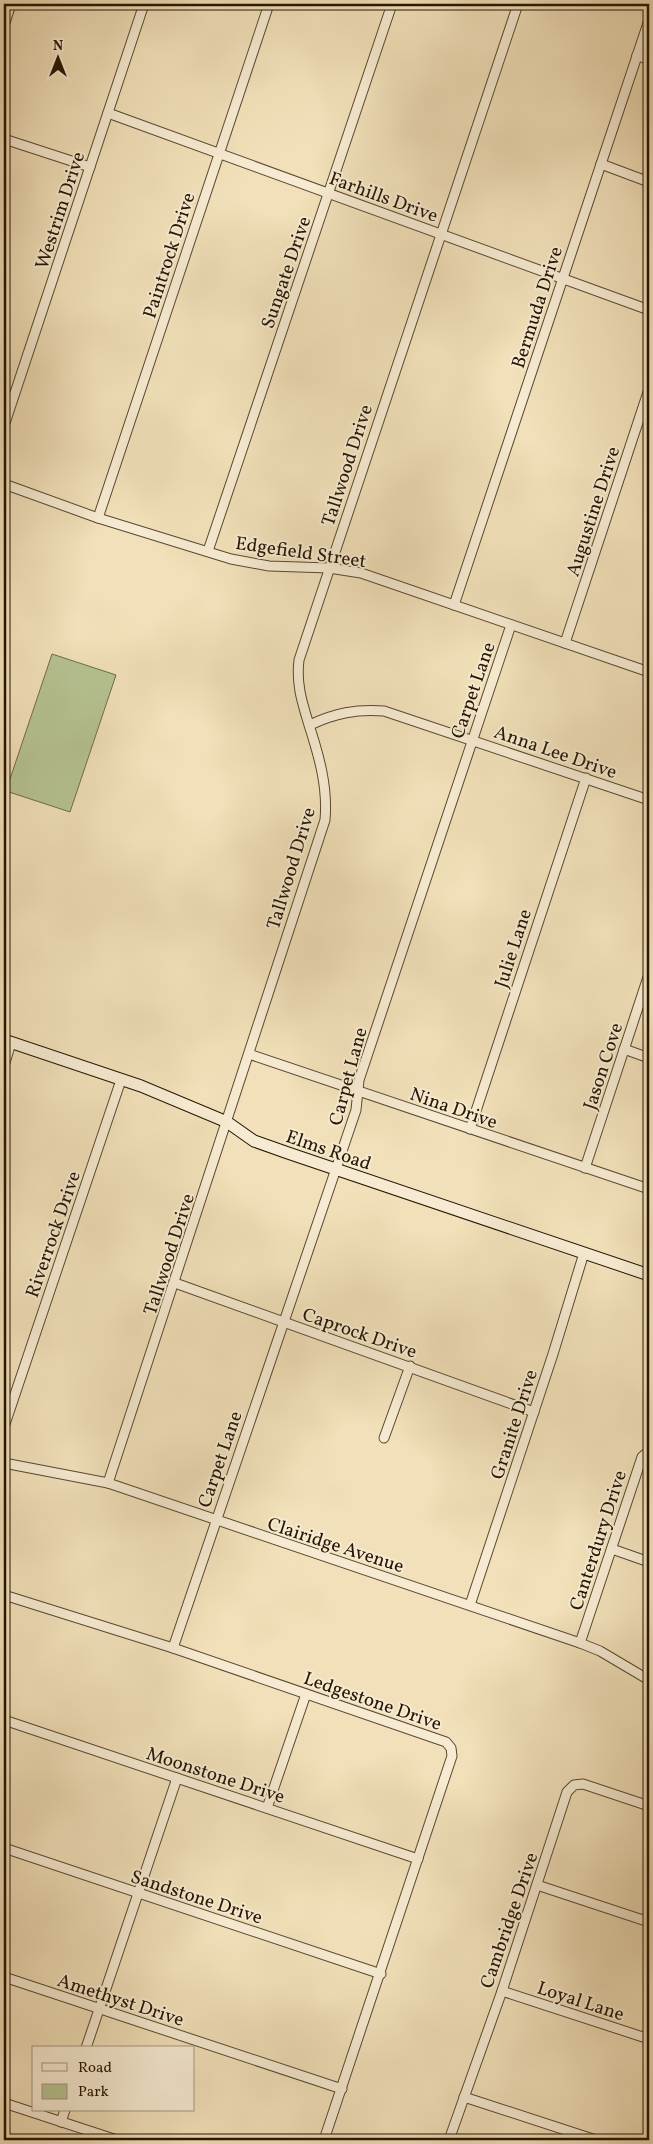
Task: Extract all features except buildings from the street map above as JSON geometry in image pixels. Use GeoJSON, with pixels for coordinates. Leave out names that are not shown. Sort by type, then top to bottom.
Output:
{"type":"FeatureCollection","features":[{"type":"Feature","properties":{"kind":"main road","name":"Elms Road"},"geometry":{"type":"LineString","coordinates":[[8,1042],[121,1080],[227,1122],[254,1141],[336,1171],[649,1275]]}},
{"type":"Feature","properties":{"kind":"street","name":"Westrim Drive"},"geometry":{"type":"LineString","coordinates":[[4,426],[144,4]]}},
{"type":"Feature","properties":{"kind":"street","name":"Paintrock Drive"},"geometry":{"type":"LineString","coordinates":[[98,518],[269,4]]}},
{"type":"Feature","properties":{"kind":"street","name":"Sungate Drive"},"geometry":{"type":"LineString","coordinates":[[208,551],[392,4]]}},
{"type":"Feature","properties":{"kind":"street","name":"Tallwood Drive"},"geometry":{"type":"LineString","coordinates":[[108,1483],[325,820],[324,780],[310,725],[301,699],[297,674],[299,660],[518,4]]}},
{"type":"Feature","properties":{"kind":"street"},"geometry":{"type":"LineString","coordinates":[[4,26],[8,8]]}},
{"type":"Feature","properties":{"kind":"street","name":"Bermuda Drive"},"geometry":{"type":"LineString","coordinates":[[454,605],[649,20]]}},
{"type":"Feature","properties":{"kind":"street"},"geometry":{"type":"LineString","coordinates":[[637,55],[649,60]]}},
{"type":"Feature","properties":{"kind":"street","name":"Farhills Drive"},"geometry":{"type":"LineString","coordinates":[[108,113],[649,310]]}},
{"type":"Feature","properties":{"kind":"street"},"geometry":{"type":"LineString","coordinates":[[4,138],[90,167]]}},
{"type":"Feature","properties":{"kind":"street"},"geometry":{"type":"LineString","coordinates":[[601,164],[649,182]]}},
{"type":"Feature","properties":{"kind":"street","name":"Augustine Drive"},"geometry":{"type":"LineString","coordinates":[[565,643],[649,389]]}},
{"type":"Feature","properties":{"kind":"street","name":"Edgefield Street"},"geometry":{"type":"LineString","coordinates":[[4,484],[98,518],[230,559],[256,564],[329,568],[361,573],[649,672]]}},
{"type":"Feature","properties":{"kind":"street","name":"Carpet Lane"},"geometry":{"type":"LineString","coordinates":[[173,1648],[282,1322],[336,1171],[356,1110],[359,1080],[511,625]]}},
{"type":"Feature","properties":{"kind":"street","name":"Anna Lee Drive"},"geometry":{"type":"LineString","coordinates":[[310,725],[338,713],[366,710],[384,711],[649,800]]}},
{"type":"Feature","properties":{"kind":"street","name":"Julie Lane"},"geometry":{"type":"LineString","coordinates":[[470,1129],[586,778]]}},
{"type":"Feature","properties":{"kind":"street","name":"Jason Cove"},"geometry":{"type":"LineString","coordinates":[[585,1168],[649,974]]}},
{"type":"Feature","properties":{"kind":"street"},"geometry":{"type":"LineString","coordinates":[[4,1066],[8,1042]]}},
{"type":"Feature","properties":{"kind":"street"},"geometry":{"type":"LineString","coordinates":[[624,1049],[649,1058]]}},
{"type":"Feature","properties":{"kind":"street","name":"Nina Drive"},"geometry":{"type":"LineString","coordinates":[[249,1054],[649,1189]]}},
{"type":"Feature","properties":{"kind":"street","name":"Riverrock Drive"},"geometry":{"type":"LineString","coordinates":[[4,1427],[121,1080]]}},
{"type":"Feature","properties":{"kind":"street","name":"Granite Drive"},"geometry":{"type":"LineString","coordinates":[[470,1605],[584,1253]]}},
{"type":"Feature","properties":{"kind":"street","name":"Caprock Drive"},"geometry":{"type":"LineString","coordinates":[[175,1283],[534,1412]]}},
{"type":"Feature","properties":{"kind":"street"},"geometry":{"type":"LineString","coordinates":[[384,1438],[410,1366]]}},
{"type":"Feature","properties":{"kind":"street","name":"Canterdury Drive"},"geometry":{"type":"LineString","coordinates":[[580,1643],[642,1457],[649,1451]]}},
{"type":"Feature","properties":{"kind":"street","name":"Clairidge Avenue"},"geometry":{"type":"LineString","coordinates":[[4,1463],[108,1483],[580,1643],[600,1651],[649,1680]]}},
{"type":"Feature","properties":{"kind":"street"},"geometry":{"type":"LineString","coordinates":[[612,1549],[649,1562]]}},
{"type":"Feature","properties":{"kind":"street","name":"Ledgestone Drive"},"geometry":{"type":"LineString","coordinates":[[4,1595],[173,1648],[446,1742],[451,1748],[452,1756],[381,1974],[324,2140]]}},
{"type":"Feature","properties":{"kind":"street"},"geometry":{"type":"LineString","coordinates":[[267,1808],[306,1694]]}},
{"type":"Feature","properties":{"kind":"street","name":"Moonstone Drive"},"geometry":{"type":"LineString","coordinates":[[4,1720],[418,1858]]}},
{"type":"Feature","properties":{"kind":"street"},"geometry":{"type":"LineString","coordinates":[[87,2046],[177,1778]]}},
{"type":"Feature","properties":{"kind":"street","name":"Cambridge Drive"},"geometry":{"type":"LineString","coordinates":[[449,2140],[502,1991],[567,1792],[574,1785],[583,1784],[649,1806]]}},
{"type":"Feature","properties":{"kind":"street","name":"Sandstone Drive"},"geometry":{"type":"LineString","coordinates":[[4,1848],[381,1974]]}},
{"type":"Feature","properties":{"kind":"street"},"geometry":{"type":"LineString","coordinates":[[537,1885],[649,1922]]}},
{"type":"Feature","properties":{"kind":"street","name":"Amethyst Drive"},"geometry":{"type":"LineString","coordinates":[[4,1977],[342,2088]]}},
{"type":"Feature","properties":{"kind":"street","name":"Loyal Lane"},"geometry":{"type":"LineString","coordinates":[[502,1991],[649,2040]]}},
{"type":"Feature","properties":{"kind":"street"},"geometry":{"type":"LineString","coordinates":[[464,2097],[596,2140]]}},
{"type":"Feature","properties":{"kind":"street"},"geometry":{"type":"LineString","coordinates":[[4,2103],[117,2140]]}},
{"type":"Feature","properties":{"kind":"street"},"geometry":{"type":"LineString","coordinates":[[61,2122],[64,2112]]}},
{"type":"Feature","properties":{"kind":"green space"},"geometry":{"type":"Polygon","coordinates":[[[52,654],[116,675],[70,812],[6,791],[52,654]]]}}]}
